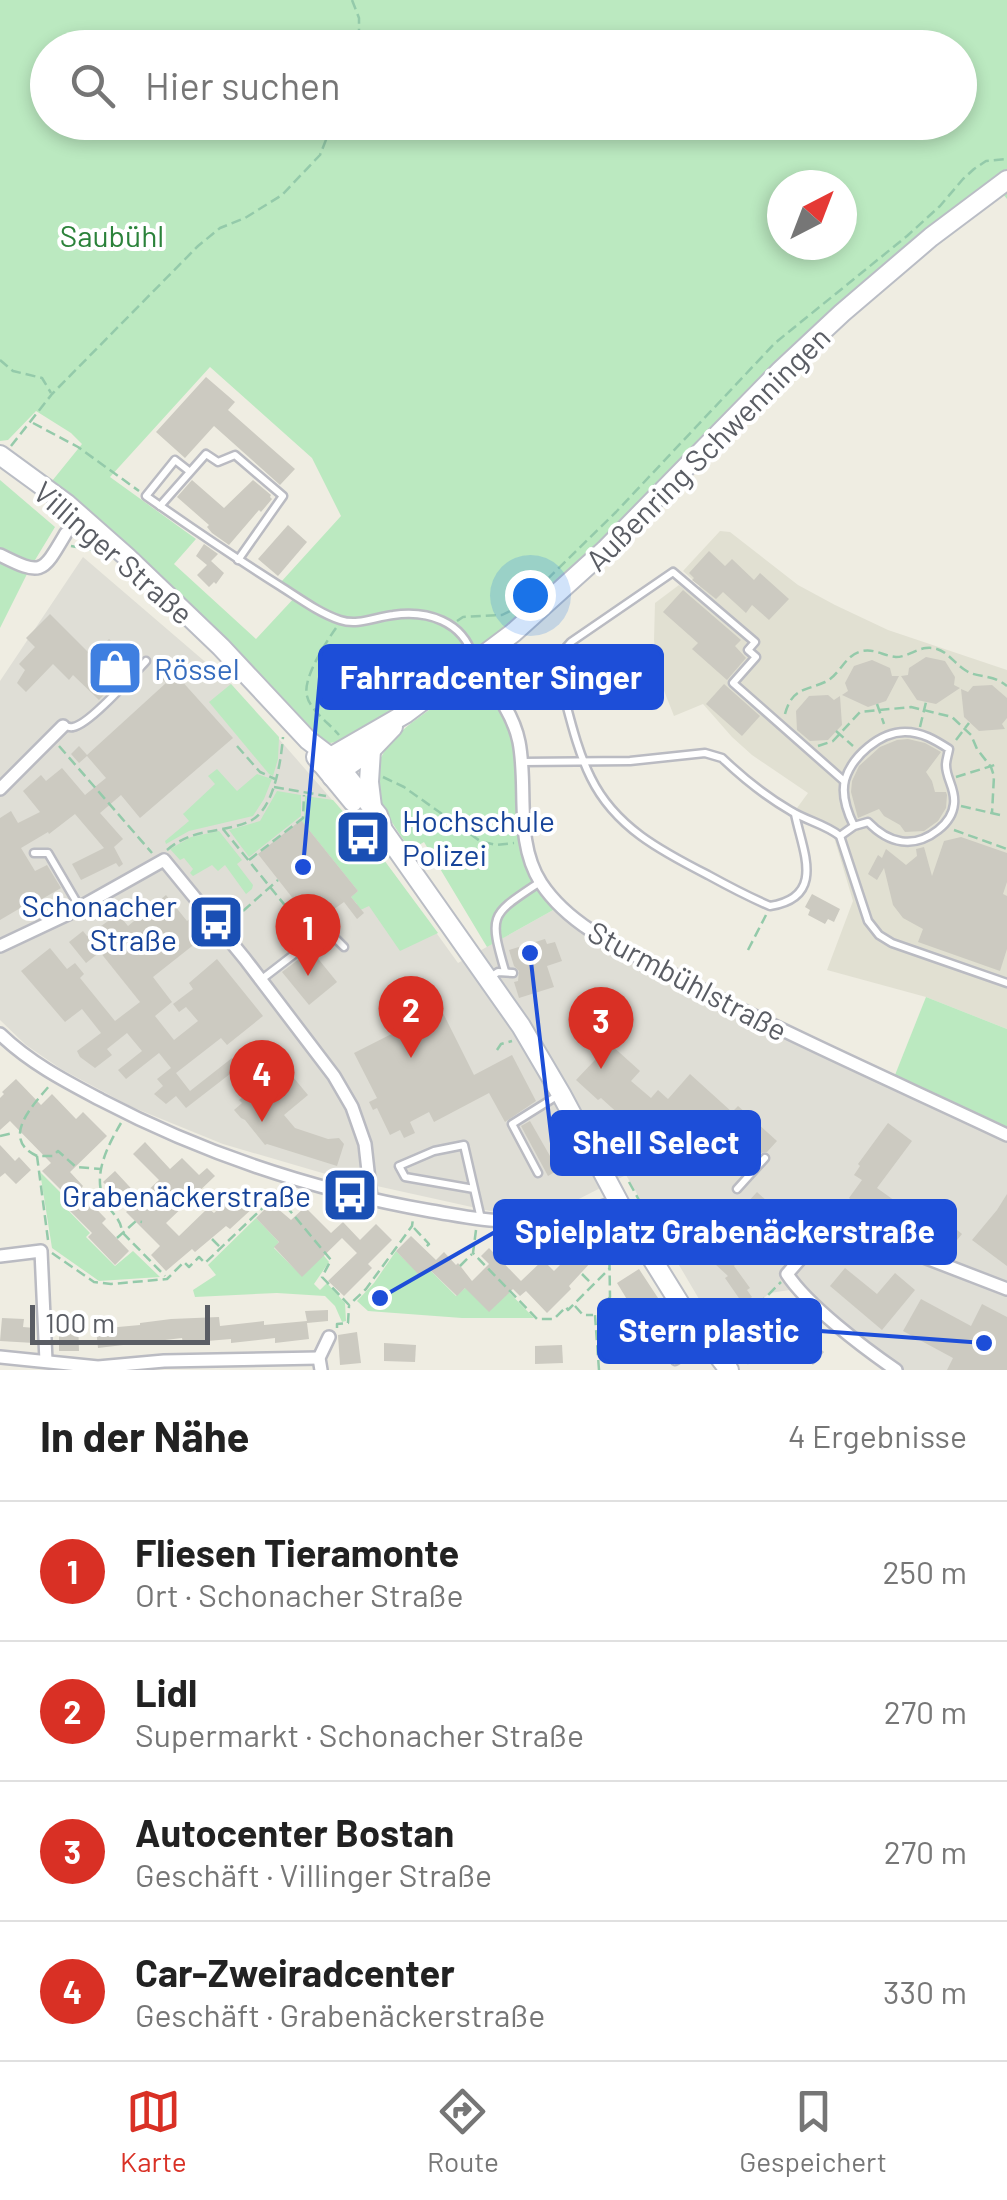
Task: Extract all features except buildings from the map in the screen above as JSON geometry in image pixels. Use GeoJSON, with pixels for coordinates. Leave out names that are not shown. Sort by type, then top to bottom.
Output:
{"type":"FeatureCollection","features":[{"type":"Feature","properties":{"kind":"main road","name":"Außenring Schwenningen"},"geometry":{"type":"LineString","coordinates":[[331,766],[475,663],[556,596],[842,313],[931,237],[1007,180]]}},
{"type":"Feature","properties":{"kind":"main road","name":"Villinger Straße"},"geometry":{"type":"LineString","coordinates":[[1,456],[66,504],[127,557],[221,647],[372,807],[382,830],[502,974],[521,1026],[669,1296],[729,1370]]}},
{"type":"Feature","properties":{"kind":"main road","name":"Außenring Schwenningen"},"geometry":{"type":"LineString","coordinates":[[331,766],[371,750],[406,714]]}},
{"type":"Feature","properties":{"kind":"main road"},"geometry":{"type":"LineString","coordinates":[[371,750],[372,807]]}},
{"type":"Feature","properties":{"kind":"main road","name":"Villinger Straße"},"geometry":{"type":"LineString","coordinates":[[331,766],[370,822],[382,830]]}},
{"type":"Feature","properties":{"kind":"street"},"geometry":{"type":"LineString","coordinates":[[0,554],[29,570],[37,569],[52,557],[64,536]]}},
{"type":"Feature","properties":{"kind":"street","name":"Sturmbühlstraße"},"geometry":{"type":"LineString","coordinates":[[475,663],[499,696],[518,738],[525,840],[540,882],[565,912],[608,940],[750,1016],[1007,1135]]}},
{"type":"Feature","properties":{"kind":"street"},"geometry":{"type":"LineString","coordinates":[[0,789],[63,726]]}},
{"type":"Feature","properties":{"kind":"street"},"geometry":{"type":"LineString","coordinates":[[0,946],[162,861],[334,1076],[352,1107],[365,1144],[371,1198]]}},
{"type":"Feature","properties":{"kind":"street"},"geometry":{"type":"LineString","coordinates":[[0,1034],[38,1066],[126,1113],[209,1149],[350,1194],[504,1221],[564,1219],[618,1201]]}},
{"type":"Feature","properties":{"kind":"street"},"geometry":{"type":"LineString","coordinates":[[896,1370],[796,1288],[787,1274],[814,1242],[840,1228],[1007,1289]]}},
{"type":"Feature","properties":{"kind":"street"},"geometry":{"type":"LineString","coordinates":[[0,1256],[45,1247],[38,1364]]}},
{"type":"Feature","properties":{"kind":"street"},"geometry":{"type":"LineString","coordinates":[[0,1356],[99,1369],[320,1364],[328,1337]]}},
{"type":"Feature","properties":{"kind":"lane"},"geometry":{"type":"LineString","coordinates":[[160,506],[206,454],[218,462],[235,454],[283,496],[238,560]]}},
{"type":"Feature","properties":{"kind":"lane"},"geometry":{"type":"LineString","coordinates":[[188,471],[175,460],[146,496],[314,608],[343,621],[362,622],[418,613],[434,616],[453,626],[471,649],[475,663]]}},
{"type":"Feature","properties":{"kind":"lane"},"geometry":{"type":"LineString","coordinates":[[795,814],[808,871],[804,884],[790,900],[770,906],[673,858],[634,833],[603,799],[584,762],[558,674],[562,651],[673,572],[755,642],[748,650],[756,657],[733,683],[844,781]]}},
{"type":"Feature","properties":{"kind":"lane"},"geometry":{"type":"LineString","coordinates":[[63,726],[82,723],[146,661]]}},
{"type":"Feature","properties":{"kind":"lane"},"geometry":{"type":"LineString","coordinates":[[840,836],[868,822],[886,838],[912,843],[943,826],[954,805],[954,790],[946,766],[949,750],[934,739],[902,732],[873,743],[844,781],[847,812],[854,826]]}},
{"type":"Feature","properties":{"kind":"lane"},"geometry":{"type":"LineString","coordinates":[[522,762],[714,754],[795,814],[840,836],[868,921],[879,935],[1007,983]]}},
{"type":"Feature","properties":{"kind":"lane"},"geometry":{"type":"LineString","coordinates":[[34,853],[48,853],[80,907]]}},
{"type":"Feature","properties":{"kind":"lane"},"geometry":{"type":"LineString","coordinates":[[502,974],[494,926],[497,916],[540,882]]}},
{"type":"Feature","properties":{"kind":"lane"},"geometry":{"type":"LineString","coordinates":[[261,980],[310,942],[334,937],[344,948]]}},
{"type":"Feature","properties":{"kind":"lane"},"geometry":{"type":"LineString","coordinates":[[538,1173],[512,1124],[561,1094]]}},
{"type":"Feature","properties":{"kind":"lane"},"geometry":{"type":"LineString","coordinates":[[474,1189],[405,1178],[400,1166],[434,1151],[464,1145],[474,1189],[479,1219]]}},
{"type":"Feature","properties":{"kind":"lane"},"geometry":{"type":"LineString","coordinates":[[737,1189],[765,1158]]}},
{"type":"Feature","properties":{"kind":"lane"},"geometry":{"type":"LineString","coordinates":[[674,1361],[707,1342]]}},
{"type":"Feature","properties":{"kind":"path"},"geometry":{"type":"LineString","coordinates":[[352,0],[359,30]]}},
{"type":"Feature","properties":{"kind":"path"},"geometry":{"type":"LineString","coordinates":[[1,456],[52,394],[198,246],[220,228],[282,195],[320,156],[326,140]]}},
{"type":"Feature","properties":{"kind":"path"},"geometry":{"type":"LineString","coordinates":[[453,626],[463,616],[502,614],[519,607],[616,512],[775,343],[907,236],[974,170],[986,161],[1007,158]]}},
{"type":"Feature","properties":{"kind":"path"},"geometry":{"type":"LineString","coordinates":[[0,360],[14,370],[42,378],[52,394]]}},
{"type":"Feature","properties":{"kind":"path"},"geometry":{"type":"LineString","coordinates":[[31,422],[78,447],[146,496]]}},
{"type":"Feature","properties":{"kind":"path"},"geometry":{"type":"LineString","coordinates":[[64,536],[72,547],[104,552]]}},
{"type":"Feature","properties":{"kind":"path"},"geometry":{"type":"LineString","coordinates":[[343,621],[319,656],[306,692],[308,700],[345,741]]}},
{"type":"Feature","properties":{"kind":"path"},"geometry":{"type":"LineString","coordinates":[[786,730],[786,710],[795,696],[802,689],[830,679],[847,660],[863,650],[894,657],[922,648],[939,649],[969,673],[995,678],[1007,686]]}},
{"type":"Feature","properties":{"kind":"path"},"geometry":{"type":"LineString","coordinates":[[919,734],[926,702]]}},
{"type":"Feature","properties":{"kind":"path"},"geometry":{"type":"LineString","coordinates":[[877,704],[888,735]]}},
{"type":"Feature","properties":{"kind":"path"},"geometry":{"type":"LineString","coordinates":[[949,750],[970,722]]}},
{"type":"Feature","properties":{"kind":"path"},"geometry":{"type":"LineString","coordinates":[[836,732],[861,754]]}},
{"type":"Feature","properties":{"kind":"path"},"geometry":{"type":"LineString","coordinates":[[52,737],[162,861],[168,848],[192,834],[249,822],[258,816],[274,787],[283,737]]}},
{"type":"Feature","properties":{"kind":"path"},"geometry":{"type":"LineString","coordinates":[[237,746],[260,772],[276,779]]}},
{"type":"Feature","properties":{"kind":"path"},"geometry":{"type":"LineString","coordinates":[[950,779],[998,764]]}},
{"type":"Feature","properties":{"kind":"path"},"geometry":{"type":"LineString","coordinates":[[374,776],[391,779],[487,844],[525,840]]}},
{"type":"Feature","properties":{"kind":"path"},"geometry":{"type":"LineString","coordinates":[[274,787],[335,796]]}},
{"type":"Feature","properties":{"kind":"path"},"geometry":{"type":"LineString","coordinates":[[248,860],[303,818],[304,793]]}},
{"type":"Feature","properties":{"kind":"path"},"geometry":{"type":"LineString","coordinates":[[954,805],[1000,814]]}},
{"type":"Feature","properties":{"kind":"path"},"geometry":{"type":"LineString","coordinates":[[943,826],[1007,850]]}},
{"type":"Feature","properties":{"kind":"path"},"geometry":{"type":"LineString","coordinates":[[222,828],[292,914],[301,909]]}},
{"type":"Feature","properties":{"kind":"path"},"geometry":{"type":"LineString","coordinates":[[243,911],[278,880]]}},
{"type":"Feature","properties":{"kind":"path"},"geometry":{"type":"LineString","coordinates":[[748,950],[770,906]]}},
{"type":"Feature","properties":{"kind":"path"},"geometry":{"type":"LineString","coordinates":[[496,1050],[513,1040]]}},
{"type":"Feature","properties":{"kind":"path"},"geometry":{"type":"LineString","coordinates":[[56,1076],[18,1118],[14,1133],[18,1145],[24,1152],[37,1156],[53,1156],[58,1151],[76,1167],[102,1169]]}},
{"type":"Feature","properties":{"kind":"path"},"geometry":{"type":"LineString","coordinates":[[126,1113],[107,1148],[99,1184],[122,1232],[167,1278]]}},
{"type":"Feature","properties":{"kind":"path"},"geometry":{"type":"LineString","coordinates":[[0,1136],[14,1133]]}},
{"type":"Feature","properties":{"kind":"path"},"geometry":{"type":"LineString","coordinates":[[18,1145],[27,1142]]}},
{"type":"Feature","properties":{"kind":"path"},"geometry":{"type":"LineString","coordinates":[[64,1156],[69,1151]]}},
{"type":"Feature","properties":{"kind":"path"},"geometry":{"type":"LineString","coordinates":[[37,1156],[45,1247],[94,1282],[111,1284],[167,1278],[182,1261],[189,1267],[199,1257],[206,1263],[272,1200],[280,1172]]}},
{"type":"Feature","properties":{"kind":"path"},"geometry":{"type":"LineString","coordinates":[[71,1173],[76,1167]]}},
{"type":"Feature","properties":{"kind":"path"},"geometry":{"type":"LineString","coordinates":[[629,1182],[644,1208]]}},
{"type":"Feature","properties":{"kind":"path"},"geometry":{"type":"LineString","coordinates":[[274,1192],[331,1260],[322,1277],[349,1304]]}},
{"type":"Feature","properties":{"kind":"path"},"geometry":{"type":"LineString","coordinates":[[107,1206],[116,1196]]}},
{"type":"Feature","properties":{"kind":"path"},"geometry":{"type":"LineString","coordinates":[[93,1205],[103,1198]]}},
{"type":"Feature","properties":{"kind":"path"},"geometry":{"type":"LineString","coordinates":[[348,1322],[349,1304],[366,1289],[412,1226],[416,1208]]}},
{"type":"Feature","properties":{"kind":"path"},"geometry":{"type":"LineString","coordinates":[[598,1209],[609,1234],[610,1268],[610,1297],[595,1315],[599,1370]]}},
{"type":"Feature","properties":{"kind":"path"},"geometry":{"type":"LineString","coordinates":[[285,1214],[289,1210]]}},
{"type":"Feature","properties":{"kind":"path"},"geometry":{"type":"LineString","coordinates":[[460,1266],[474,1253],[479,1219]]}},
{"type":"Feature","properties":{"kind":"path"},"geometry":{"type":"LineString","coordinates":[[242,1220],[246,1224]]}},
{"type":"Feature","properties":{"kind":"path"},"geometry":{"type":"LineString","coordinates":[[116,1238],[136,1221],[142,1222]]}},
{"type":"Feature","properties":{"kind":"path"},"geometry":{"type":"LineString","coordinates":[[412,1226],[430,1244],[425,1248]]}},
{"type":"Feature","properties":{"kind":"path"},"geometry":{"type":"LineString","coordinates":[[212,1238],[221,1248]]}},
{"type":"Feature","properties":{"kind":"path"},"geometry":{"type":"LineString","coordinates":[[306,1246],[313,1240]]}},
{"type":"Feature","properties":{"kind":"path"},"geometry":{"type":"LineString","coordinates":[[380,1253],[386,1259]]}},
{"type":"Feature","properties":{"kind":"path"},"geometry":{"type":"LineString","coordinates":[[474,1253],[537,1319],[554,1319],[566,1307]]}},
{"type":"Feature","properties":{"kind":"path"},"geometry":{"type":"LineString","coordinates":[[561,1302],[568,1310],[610,1268]]}},
{"type":"Feature","properties":{"kind":"path"},"geometry":{"type":"LineString","coordinates":[[582,1274],[593,1285]]}},
{"type":"Feature","properties":{"kind":"path"},"geometry":{"type":"LineString","coordinates":[[748,1364],[756,1307],[787,1274]]}},
{"type":"Feature","properties":{"kind":"path"},"geometry":{"type":"LineString","coordinates":[[494,1284],[499,1280]]}},
{"type":"Feature","properties":{"kind":"path"},"geometry":{"type":"LineString","coordinates":[[359,1284],[366,1289]]}},
{"type":"Feature","properties":{"kind":"path"},"geometry":{"type":"LineString","coordinates":[[573,1305],[583,1314],[595,1315]]}},
{"type":"Feature","properties":{"kind":"shaded area"},"geometry":{"type":"Polygon","coordinates":[[[720,531],[730,532],[798,585],[835,605],[888,630],[1007,670],[1007,1029],[926,997],[827,970],[853,901],[833,834],[809,825],[812,817],[797,808],[808,793],[752,755],[703,704],[674,716],[657,663],[655,603],[679,585],[692,595],[700,586],[683,571],[720,531]]]}},
{"type":"Feature","properties":{"kind":"shaded area"},"geometry":{"type":"Polygon","coordinates":[[[83,557],[231,684],[381,856],[458,963],[555,909],[679,975],[895,1075],[1007,1132],[1007,1370],[896,1370],[796,1289],[770,1293],[723,1330],[699,1299],[626,1175],[567,1205],[536,1213],[499,1213],[336,1177],[223,1144],[132,1107],[61,1069],[26,1045],[0,1020],[0,681],[83,557]]]}},
{"type":"Feature","properties":{"kind":"green space","name":"Saubühl"},"geometry":{"type":"Polygon","coordinates":[[[0,0],[1007,0],[1007,199],[993,182],[505,627],[418,694],[348,740],[330,743],[319,736],[190,604],[52,481],[82,444],[36,411],[8,440],[0,441],[0,0]],[[210,367],[110,477],[196,539],[174,564],[256,639],[296,596],[281,582],[341,516],[312,458],[210,367]]]}},
{"type":"Feature","properties":{"kind":"green space"},"geometry":{"type":"Polygon","coordinates":[[[0,480],[55,527],[0,628],[0,480]]]}},
{"type":"Feature","properties":{"kind":"green space"},"geometry":{"type":"Polygon","coordinates":[[[231,684],[279,737],[273,776],[209,702],[231,684]]]}},
{"type":"Feature","properties":{"kind":"green space"},"geometry":{"type":"Polygon","coordinates":[[[479,689],[491,699],[506,722],[513,742],[524,865],[555,909],[487,947],[424,842],[412,849],[407,845],[385,811],[377,789],[381,757],[390,743],[430,709],[457,691],[479,689]]]}},
{"type":"Feature","properties":{"kind":"green space"},"geometry":{"type":"Polygon","coordinates":[[[217,769],[237,791],[257,774],[272,779],[253,816],[189,831],[166,844],[189,821],[183,814],[215,784],[208,776],[217,769]]]}},
{"type":"Feature","properties":{"kind":"green space"},"geometry":{"type":"Polygon","coordinates":[[[277,791],[301,795],[301,816],[249,857],[229,830],[260,821],[277,791]]]}},
{"type":"Feature","properties":{"kind":"green space"},"geometry":{"type":"Polygon","coordinates":[[[305,796],[333,800],[438,933],[400,951],[369,906],[354,913],[357,904],[351,897],[358,891],[301,820],[305,796]]]}},
{"type":"Feature","properties":{"kind":"green space"},"geometry":{"type":"Polygon","coordinates":[[[219,831],[242,860],[237,864],[253,885],[246,894],[225,865],[218,871],[212,865],[193,876],[193,869],[184,858],[180,860],[170,849],[191,837],[219,831]]]}},
{"type":"Feature","properties":{"kind":"green space"},"geometry":{"type":"Polygon","coordinates":[[[926,997],[1007,1029],[1007,1135],[895,1075],[926,997]]]}},
{"type":"Feature","properties":{"kind":"green space"},"geometry":{"type":"Polygon","coordinates":[[[40,1172],[66,1198],[62,1204],[90,1233],[86,1237],[115,1266],[133,1251],[160,1277],[99,1281],[52,1248],[40,1172]]]}},
{"type":"Feature","properties":{"kind":"green space"},"geometry":{"type":"Polygon","coordinates":[[[256,1218],[279,1242],[274,1248],[302,1276],[313,1242],[329,1262],[314,1284],[320,1290],[327,1283],[345,1303],[346,1321],[342,1322],[325,1296],[277,1293],[195,1297],[193,1290],[216,1275],[208,1265],[256,1218]]]}},
{"type":"Feature","properties":{"kind":"green space"},"geometry":{"type":"Polygon","coordinates":[[[396,1251],[420,1275],[428,1268],[456,1296],[465,1288],[500,1283],[534,1318],[462,1318],[368,1311],[357,1301],[396,1251]]]}},
{"type":"Feature","properties":{"kind":"place","name":"Rössel"},"geometry":{"type":"Point","coordinates":[115,668]}},
{"type":"Feature","properties":{"kind":"place","name":"Hochschule Polizei"},"geometry":{"type":"Point","coordinates":[363,837]}},
{"type":"Feature","properties":{"kind":"place","name":"Fahrradcenter Singer"},"geometry":{"type":"Point","coordinates":[303,867]}},
{"type":"Feature","properties":{"kind":"place","name":"Schonacher Straße"},"geometry":{"type":"Point","coordinates":[216,922]}},
{"type":"Feature","properties":{"kind":"place","name":"Shell Select"},"geometry":{"type":"Point","coordinates":[530,953]}},
{"type":"Feature","properties":{"kind":"place","name":"Fliesen Tieramonte"},"geometry":{"type":"Point","coordinates":[308,976]}},
{"type":"Feature","properties":{"kind":"place","name":"Lidl"},"geometry":{"type":"Point","coordinates":[411,1058]}},
{"type":"Feature","properties":{"kind":"place","name":"Autocenter Bostan"},"geometry":{"type":"Point","coordinates":[601,1069]}},
{"type":"Feature","properties":{"kind":"place","name":"Car-Zweiradcenter"},"geometry":{"type":"Point","coordinates":[262,1122]}},
{"type":"Feature","properties":{"kind":"place","name":"Grabenäckerstraße"},"geometry":{"type":"Point","coordinates":[350,1195]}},
{"type":"Feature","properties":{"kind":"place","name":"Spielplatz Grabenäckerstraße"},"geometry":{"type":"Point","coordinates":[380,1298]}},
{"type":"Feature","properties":{"kind":"place","name":"Stern plastic"},"geometry":{"type":"Point","coordinates":[984,1343]}}]}
